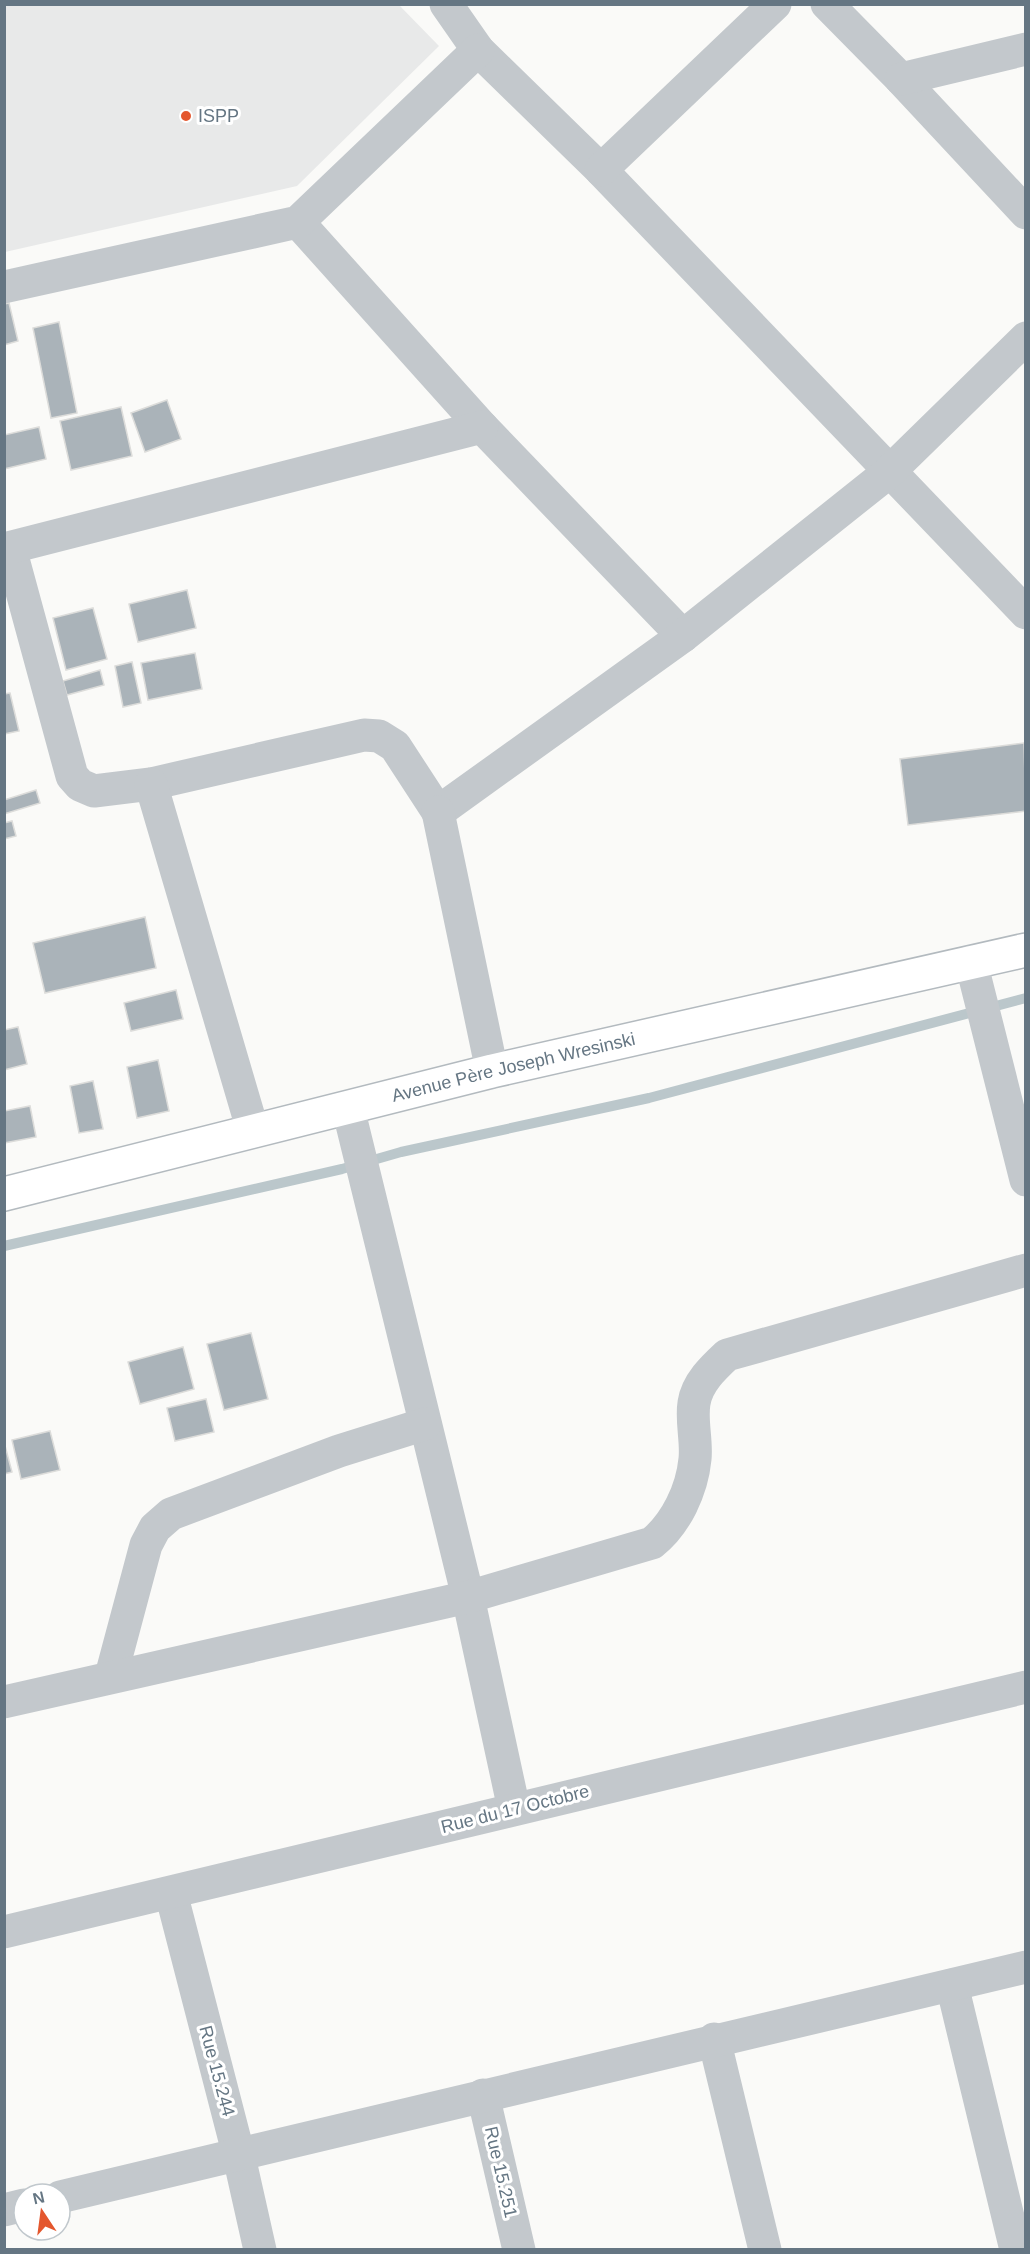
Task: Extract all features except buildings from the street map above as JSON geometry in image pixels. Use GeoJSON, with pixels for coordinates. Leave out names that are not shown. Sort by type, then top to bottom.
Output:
{"type":"FeatureCollection","features":[{"type":"Feature","properties":{"kind":"street"},"geometry":{"type":"LineString","coordinates":[[446,4],[478,50],[601,170],[1026,613]]}},
{"type":"Feature","properties":{"kind":"street"},"geometry":{"type":"LineString","coordinates":[[601,170],[775,4]]}},
{"type":"Feature","properties":{"kind":"street"},"geometry":{"type":"LineString","coordinates":[[827,4],[901,78],[1026,213]]}},
{"type":"Feature","properties":{"kind":"street"},"geometry":{"type":"LineString","coordinates":[[901,78],[1026,49]]}},
{"type":"Feature","properties":{"kind":"street"},"geometry":{"type":"LineString","coordinates":[[4,287],[298,222],[478,50]]}},
{"type":"Feature","properties":{"kind":"street"},"geometry":{"type":"LineString","coordinates":[[298,222],[482,427],[683,636]]}},
{"type":"Feature","properties":{"kind":"street"},"geometry":{"type":"LineString","coordinates":[[438,812],[683,636],[889,472],[1026,338]]}},
{"type":"Feature","properties":{"kind":"street"},"geometry":{"type":"LineString","coordinates":[[482,427],[7,549],[72,776],[80,785],[94,791],[151,784],[364,735],[379,736],[395,746],[438,812],[492,1071]]}},
{"type":"Feature","properties":{"kind":"street"},"geometry":{"type":"LineString","coordinates":[[151,784],[253,1131]]}},
{"type":"Feature","properties":{"kind":"street","name":"Avenue Père Joseph Wresinski"},"geometry":{"type":"LineString","coordinates":[[4,1194],[492,1071],[1026,950]]}},
{"type":"Feature","properties":{"kind":"street"},"geometry":{"type":"LineString","coordinates":[[971,962],[1026,1180]]}},
{"type":"Feature","properties":{"kind":"street"},"geometry":{"type":"LineString","coordinates":[[348,1108],[468,1597],[514,1809]]}},
{"type":"Feature","properties":{"kind":"street"},"geometry":{"type":"LineString","coordinates":[[4,1702],[468,1597],[652,1543],[667,1531],[679,1514],[695,1460],[694,1403],[705,1375],[727,1355],[1026,1270]]}},
{"type":"Feature","properties":{"kind":"street"},"geometry":{"type":"LineString","coordinates":[[111,1676],[146,1545],[155,1528],[171,1514],[339,1451],[425,1424]]}},
{"type":"Feature","properties":{"kind":"street","name":"Rue du 17 Octobre"},"geometry":{"type":"LineString","coordinates":[[4,1932],[1026,1687]]}},
{"type":"Feature","properties":{"kind":"street","name":"Rue 15.244"},"geometry":{"type":"LineString","coordinates":[[171,1893],[238,2152],[260,2250]]}},
{"type":"Feature","properties":{"kind":"street"},"geometry":{"type":"LineString","coordinates":[[72,2193],[714,2039],[1026,1967]]}},
{"type":"Feature","properties":{"kind":"street"},"geometry":{"type":"LineString","coordinates":[[952,1985],[1016,2250]]}},
{"type":"Feature","properties":{"kind":"street"},"geometry":{"type":"LineString","coordinates":[[714,2039],[765,2250]]}},
{"type":"Feature","properties":{"kind":"street","name":"Rue 15.251"},"geometry":{"type":"LineString","coordinates":[[483,2095],[519,2250]]}},
{"type":"Feature","properties":{"kind":"shaded area","name":"ISPP"},"geometry":{"type":"Polygon","coordinates":[[[4,5],[399,5],[439,46],[297,186],[5,252],[4,5]]]}},
{"type":"Feature","properties":{"kind":"waterway"},"geometry":{"type":"LineString","coordinates":[[4,1246],[342,1169],[401,1152],[649,1098],[1026,998]]}},
{"type":"Feature","properties":{"kind":"place","name":"ISPP"},"geometry":{"type":"Point","coordinates":[186,116]}}]}
